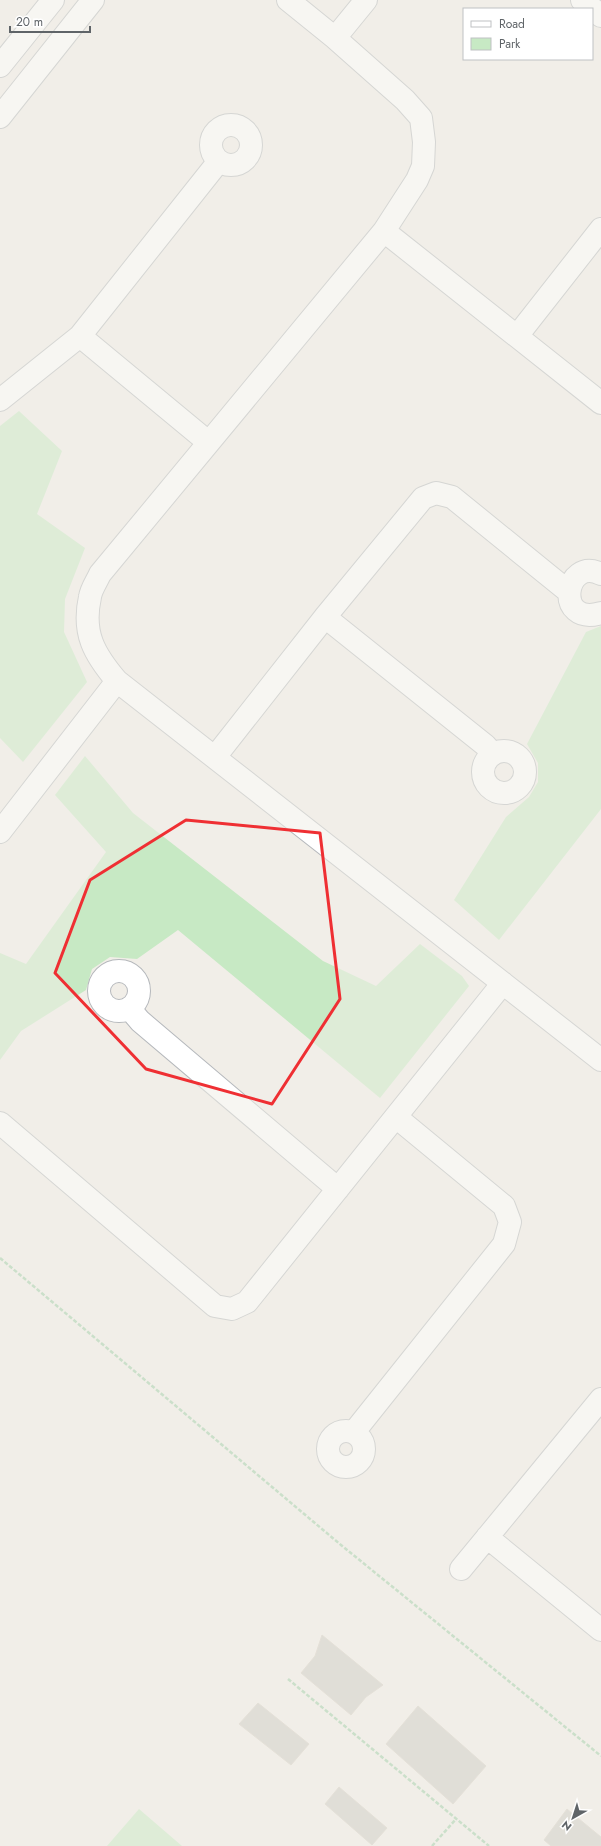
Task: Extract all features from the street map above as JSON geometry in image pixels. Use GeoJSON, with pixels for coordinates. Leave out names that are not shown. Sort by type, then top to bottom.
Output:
{"type":"FeatureCollection","features":[{"type":"Feature","properties":{"kind":"street"},"geometry":{"type":"LineString","coordinates":[[0,66],[53,0]]}},
{"type":"Feature","properties":{"kind":"street"},"geometry":{"type":"LineString","coordinates":[[0,117],[93,0]]}},
{"type":"Feature","properties":{"kind":"street"},"geometry":{"type":"LineString","coordinates":[[288,0],[335,38],[405,100],[421,118],[424,142],[423,166],[417,180],[384,230],[100,574],[90,596],[87,624],[94,649],[104,665],[117,681],[601,1060]]}},
{"type":"Feature","properties":{"kind":"street"},"geometry":{"type":"LineString","coordinates":[[335,38],[366,0]]}},
{"type":"Feature","properties":{"kind":"street"},"geometry":{"type":"LineString","coordinates":[[582,0],[592,8]]}},
{"type":"Feature","properties":{"kind":"street"},"geometry":{"type":"LineString","coordinates":[[593,9],[601,16]]}},
{"type":"Feature","properties":{"kind":"street"},"geometry":{"type":"LineString","coordinates":[[0,400],[80,336],[219,161]]}},
{"type":"Feature","properties":{"kind":"street"},"geometry":{"type":"LineString","coordinates":[[517,336],[601,229]]}},
{"type":"Feature","properties":{"kind":"street"},"geometry":{"type":"LineString","coordinates":[[384,230],[601,403]]}},
{"type":"Feature","properties":{"kind":"street"},"geometry":{"type":"LineString","coordinates":[[80,336],[208,442]]}},
{"type":"Feature","properties":{"kind":"street"},"geometry":{"type":"LineString","coordinates":[[215,757],[325,617],[423,498],[436,493],[452,497],[568,592]]}},
{"type":"Feature","properties":{"kind":"street"},"geometry":{"type":"LineString","coordinates":[[601,574],[586,571],[577,575],[571,583],[568,592],[569,600],[578,612],[586,615],[601,613]]}},
{"type":"Feature","properties":{"kind":"street"},"geometry":{"type":"LineString","coordinates":[[325,617],[485,745],[494,754]]}},
{"type":"Feature","properties":{"kind":"street"},"geometry":{"type":"LineString","coordinates":[[0,832],[117,681]]}},
{"type":"Feature","properties":{"kind":"street"},"geometry":{"type":"LineString","coordinates":[[0,1123],[215,1306],[232,1309],[247,1302],[503,983]]}},
{"type":"Feature","properties":{"kind":"street"},"geometry":{"type":"LineString","coordinates":[[129,1008],[146,1026],[338,1189]]}},
{"type":"Feature","properties":{"kind":"street"},"geometry":{"type":"LineString","coordinates":[[354,1432],[504,1244],[510,1222],[504,1206],[396,1117]]}},
{"type":"Feature","properties":{"kind":"street"},"geometry":{"type":"LineString","coordinates":[[461,1569],[601,1399]]}},
{"type":"Feature","properties":{"kind":"street"},"geometry":{"type":"LineString","coordinates":[[487,1537],[601,1630]]}},
{"type":"Feature","properties":{"kind":"path"},"geometry":{"type":"LineString","coordinates":[[0,1258],[341,1545],[601,1756]]}},
{"type":"Feature","properties":{"kind":"path"},"geometry":{"type":"LineString","coordinates":[[288,1679],[489,1846]]}},
{"type":"Feature","properties":{"kind":"path"},"geometry":{"type":"LineString","coordinates":[[432,1846],[456,1819]]}},
{"type":"Feature","properties":{"kind":"highlighted area"},"geometry":{"type":"Polygon","coordinates":[[[186,820],[320,833],[340,999],[272,1104],[146,1069],[55,973],[90,880],[186,820]]]}},
{"type":"Feature","properties":{"kind":"green space"},"geometry":{"type":"Polygon","coordinates":[[[19,411],[62,451],[37,514],[85,548],[65,599],[64,632],[87,682],[23,762],[0,738],[0,426],[19,411]]]}},
{"type":"Feature","properties":{"kind":"green space"},"geometry":{"type":"Polygon","coordinates":[[[601,626],[601,809],[499,940],[454,900],[506,817],[529,797],[538,782],[538,763],[527,744],[586,632],[601,626]]]}},
{"type":"Feature","properties":{"kind":"green space"},"geometry":{"type":"Polygon","coordinates":[[[85,756],[133,813],[323,961],[376,986],[420,944],[462,976],[469,986],[380,1098],[178,930],[137,959],[110,957],[92,969],[86,990],[21,1031],[0,1060],[0,953],[26,964],[106,852],[55,795],[85,756]]]}},
{"type":"Feature","properties":{"kind":"green space"},"geometry":{"type":"Polygon","coordinates":[[[139,1809],[182,1846],[107,1846],[139,1809]]]}},
{"type":"Feature","properties":{"kind":"building"},"geometry":{"type":"Polygon","coordinates":[[[322,1635],[383,1685],[366,1697],[351,1715],[301,1673],[315,1656],[322,1635]]]}},
{"type":"Feature","properties":{"kind":"building"},"geometry":{"type":"Polygon","coordinates":[[[258,1703],[309,1744],[291,1765],[239,1724],[258,1703]]]}},
{"type":"Feature","properties":{"kind":"building"},"geometry":{"type":"Polygon","coordinates":[[[418,1706],[486,1766],[453,1804],[386,1744],[418,1706]]]}},
{"type":"Feature","properties":{"kind":"building"},"geometry":{"type":"Polygon","coordinates":[[[339,1787],[387,1828],[372,1845],[325,1804],[339,1787]]]}},
{"type":"Feature","properties":{"kind":"building"},"geometry":{"type":"Polygon","coordinates":[[[567,1809],[601,1837],[601,1846],[551,1846],[544,1840],[567,1809]]]}}]}
